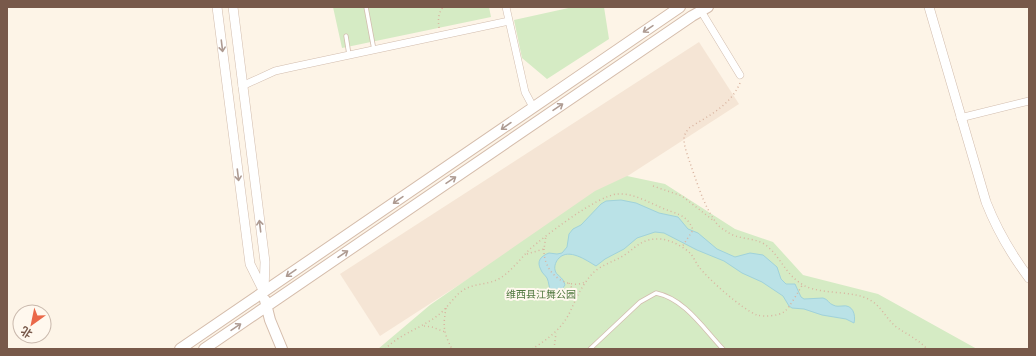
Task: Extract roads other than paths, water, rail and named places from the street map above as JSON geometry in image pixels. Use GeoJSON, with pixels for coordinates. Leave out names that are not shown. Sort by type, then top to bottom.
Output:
{"type":"FeatureCollection","features":[{"type":"Feature","properties":{"kind":"main road"},"geometry":{"type":"LineString","coordinates":[[180,349],[680,7]]}},
{"type":"Feature","properties":{"kind":"main road"},"geometry":{"type":"LineString","coordinates":[[204,349],[704,9]]}},
{"type":"Feature","properties":{"kind":"main road"},"geometry":{"type":"LineString","coordinates":[[264,292],[270,320],[282,349]]}},
{"type":"Feature","properties":{"kind":"street"},"geometry":{"type":"LineString","coordinates":[[217,7],[250,264],[264,292]]}},
{"type":"Feature","properties":{"kind":"street"},"geometry":{"type":"LineString","coordinates":[[233,7],[265,262],[264,292]]}},
{"type":"Feature","properties":{"kind":"street"},"geometry":{"type":"LineString","coordinates":[[506,7],[525,92],[533,107]]}},
{"type":"Feature","properties":{"kind":"street"},"geometry":{"type":"LineString","coordinates":[[929,7],[960,118],[986,202],[997,229],[1015,260],[1029,278]]}},
{"type":"Feature","properties":{"kind":"street"},"geometry":{"type":"LineString","coordinates":[[704,9],[740,75]]}},
{"type":"Feature","properties":{"kind":"street"},"geometry":{"type":"LineString","coordinates":[[242,86],[275,71],[509,21]]}},
{"type":"Feature","properties":{"kind":"street"},"geometry":{"type":"LineString","coordinates":[[960,118],[1029,101]]}},
{"type":"Feature","properties":{"kind":"lane"},"geometry":{"type":"LineString","coordinates":[[366,7],[374,50]]}},
{"type":"Feature","properties":{"kind":"lane"},"geometry":{"type":"LineString","coordinates":[[346,36],[349,55]]}},
{"type":"Feature","properties":{"kind":"lane"},"geometry":{"type":"LineString","coordinates":[[590,349],[640,302],[656,293],[664,295],[681,304],[723,349]]}},
{"type":"Feature","properties":{"kind":"water"},"geometry":{"type":"Polygon","coordinates":[[[621,200],[636,203],[659,213],[678,217],[688,229],[698,233],[717,249],[735,257],[750,253],[763,255],[777,267],[781,279],[786,284],[795,284],[801,297],[804,299],[823,298],[834,306],[849,307],[853,311],[855,317],[854,323],[846,319],[822,315],[804,309],[792,308],[783,296],[762,282],[742,273],[724,261],[697,250],[664,233],[655,232],[637,238],[624,249],[605,259],[596,266],[578,256],[568,254],[563,255],[557,261],[555,268],[557,274],[563,280],[565,285],[560,292],[551,293],[547,278],[542,272],[539,264],[540,259],[549,253],[562,253],[567,247],[569,234],[573,229],[581,225],[601,204],[606,201],[621,200]]]}},
{"type":"Feature","properties":{"kind":"park label","name":"维西县江舞公园"},"geometry":{"type":"Point","coordinates":[541,294]}}]}
